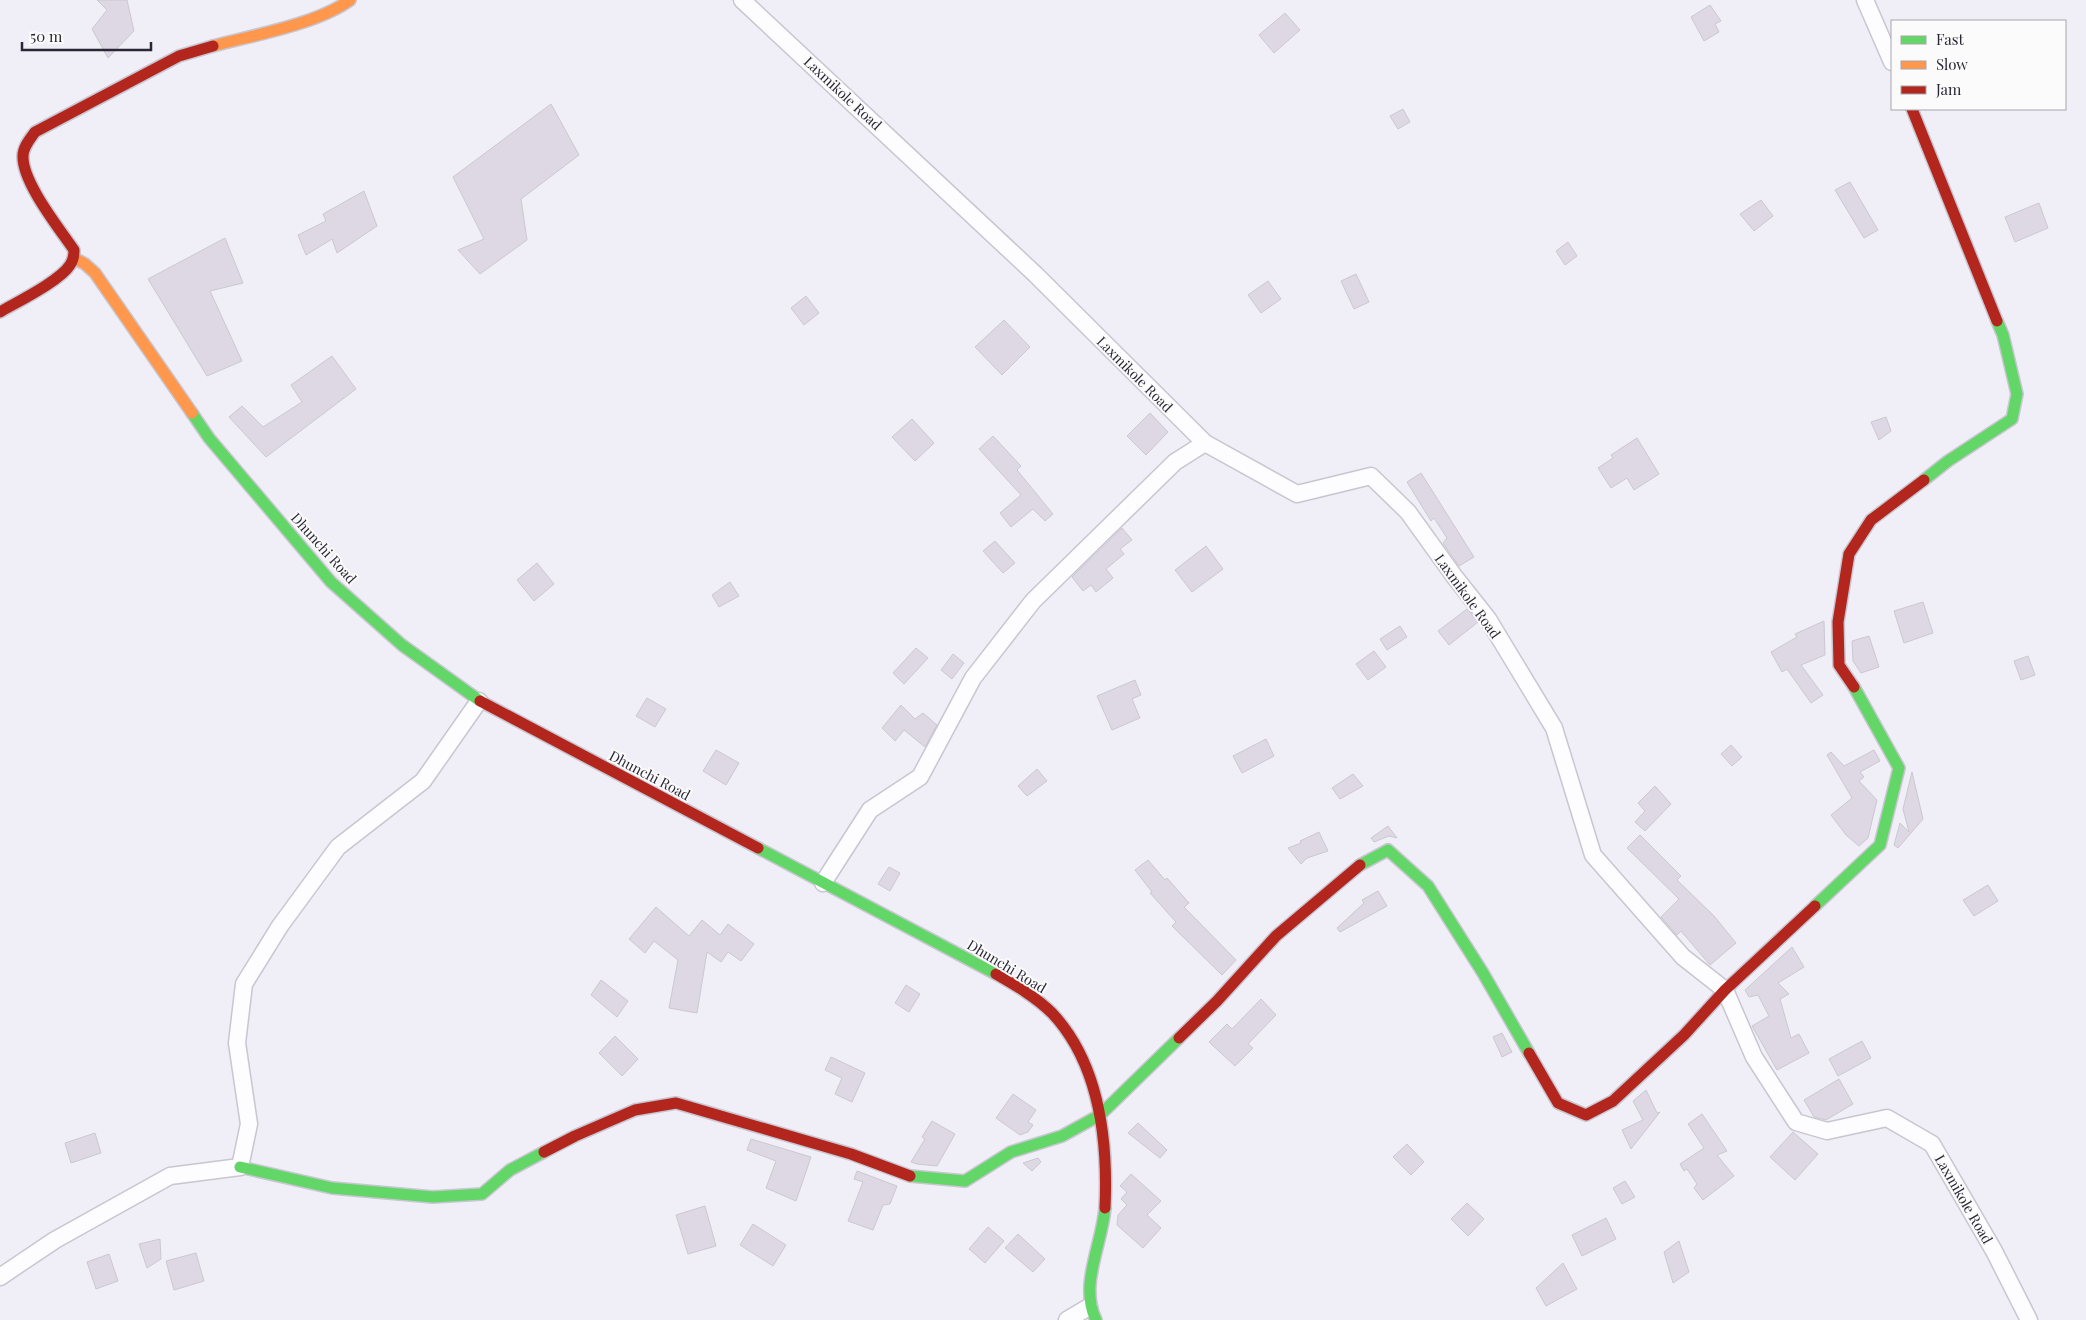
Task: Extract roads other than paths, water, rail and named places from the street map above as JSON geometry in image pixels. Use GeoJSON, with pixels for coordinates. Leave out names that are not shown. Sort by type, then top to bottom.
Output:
{"type":"FeatureCollection","features":[{"type":"Feature","properties":{"kind":"street"},"geometry":{"type":"LineString","coordinates":[[0,312],[60,276],[68,269],[74,258],[74,250],[38,194],[27,172],[23,157],[26,145],[35,132],[179,56],[316,18],[339,8],[350,0]]}},
{"type":"Feature","properties":{"kind":"street","name":"Laxmikole Road"},"geometry":{"type":"LineString","coordinates":[[742,0],[1035,274],[1205,443],[1297,494],[1371,476],[1408,512],[1488,619],[1554,728],[1593,855],[1683,957],[1725,990],[1754,1057],[1796,1122],[1827,1131],[1887,1118],[1932,1144],[1994,1251],[2030,1320]]}},
{"type":"Feature","properties":{"kind":"street"},"geometry":{"type":"LineString","coordinates":[[1865,0],[1891,60]]}},
{"type":"Feature","properties":{"kind":"street"},"geometry":{"type":"LineString","coordinates":[[0,1277],[55,1240],[170,1176],[240,1167],[332,1188],[433,1197],[482,1194],[510,1170],[575,1136],[635,1110],[676,1103],[851,1154],[914,1178],[965,1181],[1011,1152],[1062,1136],[1100,1115],[1217,1001],[1276,936],[1354,868],[1388,850],[1428,886],[1483,973],[1558,1103],[1586,1115],[1613,1102],[1684,1035],[1725,990],[1880,845],[1899,768],[1862,698],[1839,665],[1838,622],[1848,554],[1871,520],[1948,461],[2012,419],[2017,394],[2003,335],[1912,110]]}},
{"type":"Feature","properties":{"kind":"street","name":"Dhunchi Road"},"geometry":{"type":"LineString","coordinates":[[74,258],[85,264],[95,273],[209,438],[331,582],[402,645],[479,701],[988,969],[1022,990],[1051,1012],[1068,1034],[1085,1070],[1100,1115],[1105,1178],[1102,1230],[1088,1293],[1092,1314]]}},
{"type":"Feature","properties":{"kind":"street"},"geometry":{"type":"LineString","coordinates":[[823,883],[870,810],[920,776],[973,678],[1033,602],[1175,462],[1205,443]]}},
{"type":"Feature","properties":{"kind":"street"},"geometry":{"type":"LineString","coordinates":[[240,1167],[249,1124],[237,1044],[244,984],[280,926],[338,847],[423,781],[479,701]]}},
{"type":"Feature","properties":{"kind":"street"},"geometry":{"type":"LineString","coordinates":[[1067,1320],[1092,1314]]}}]}
